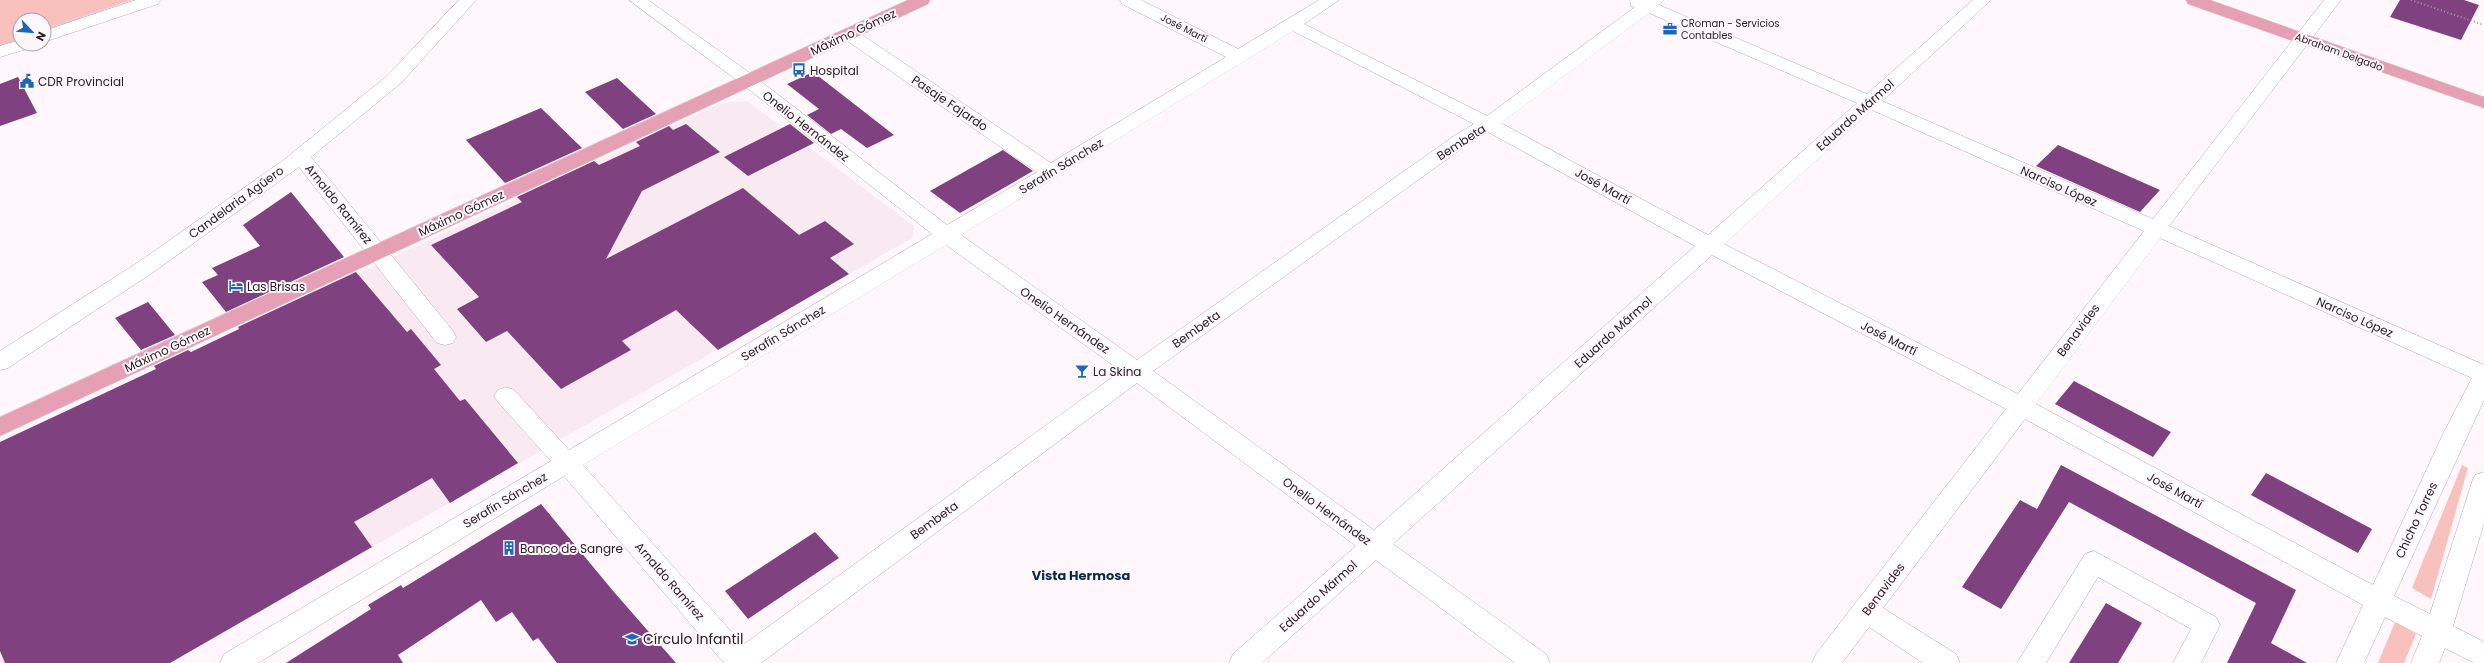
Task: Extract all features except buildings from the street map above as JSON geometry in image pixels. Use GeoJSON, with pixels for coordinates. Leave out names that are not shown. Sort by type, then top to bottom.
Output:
{"type":"FeatureCollection","features":[{"type":"Feature","properties":{"kind":"main road","name":"Máximo Gómez"},"geometry":{"type":"LineString","coordinates":[[0,427],[922,0]]}},
{"type":"Feature","properties":{"kind":"main road","name":"Abraham Delgado"},"geometry":{"type":"LineString","coordinates":[[2194,0],[2484,103]]}},
{"type":"Feature","properties":{"kind":"street"},"geometry":{"type":"LineString","coordinates":[[52,34],[152,0]]}},
{"type":"Feature","properties":{"kind":"street","name":"Candelaria Agüero"},"geometry":{"type":"LineString","coordinates":[[0,362],[68,319],[196,232],[300,156],[384,88],[468,0]]}},
{"type":"Feature","properties":{"kind":"street","name":"Onelio Hernández"},"geometry":{"type":"LineString","coordinates":[[637,0],[748,80],[946,235],[1137,371],[1536,663]]}},
{"type":"Feature","properties":{"kind":"street","name":"José Martí"},"geometry":{"type":"LineString","coordinates":[[1128,0],[1240,57]]}},
{"type":"Feature","properties":{"kind":"street","name":"Serafín Sánchez"},"geometry":{"type":"LineString","coordinates":[[234,663],[1051,172],[1331,0]]}},
{"type":"Feature","properties":{"kind":"street","name":"Eduardo Mármol"},"geometry":{"type":"LineString","coordinates":[[1243,663],[1984,0]]}},
{"type":"Feature","properties":{"kind":"street","name":"Benavides"},"geometry":{"type":"LineString","coordinates":[[1826,663],[2156,228],[2304,40],[2333,0]]}},
{"type":"Feature","properties":{"kind":"street","name":"Narciso López"},"geometry":{"type":"LineString","coordinates":[[1646,2],[2484,374]]}},
{"type":"Feature","properties":{"kind":"street","name":"Bembeta"},"geometry":{"type":"LineString","coordinates":[[740,663],[1137,371],[1461,140],[1488,124],[1646,2]]}},
{"type":"Feature","properties":{"kind":"street","name":"José Martí"},"geometry":{"type":"LineString","coordinates":[[1292,24],[1488,124],[1710,245],[2021,406],[2379,601],[2484,655]]}},
{"type":"Feature","properties":{"kind":"street","name":"Pasaje Fajardo"},"geometry":{"type":"LineString","coordinates":[[849,34],[1051,172]]}},
{"type":"Feature","properties":{"kind":"street"},"geometry":{"type":"LineString","coordinates":[[0,52],[12,48]]}},
{"type":"Feature","properties":{"kind":"street","name":"Arnaldo Ramírez"},"geometry":{"type":"LineString","coordinates":[[300,156],[445,337]]}},
{"type":"Feature","properties":{"kind":"street","name":"Chicho Torres"},"geometry":{"type":"LineString","coordinates":[[2350,663],[2456,432],[2484,378]]}},
{"type":"Feature","properties":{"kind":"street","name":"Arnaldo Ramírez"},"geometry":{"type":"LineString","coordinates":[[506,396],[567,463],[740,663]]}},
{"type":"Feature","properties":{"kind":"street"},"geometry":{"type":"LineString","coordinates":[[2425,663],[2438,631],[2484,482]]}},
{"type":"Feature","properties":{"kind":"street"},"geometry":{"type":"LineString","coordinates":[[2031,663],[2094,562],[2207,625],[2187,663]]}},
{"type":"Feature","properties":{"kind":"street"},"geometry":{"type":"LineString","coordinates":[[1866,611],[1946,663]]}},
{"type":"Feature","properties":{"kind":"path"},"geometry":{"type":"LineString","coordinates":[[2411,0],[2484,25]]}},
{"type":"Feature","properties":{"kind":"shaded area"},"geometry":{"type":"Polygon","coordinates":[[[0,0],[132,0],[52,27],[52,12],[12,12],[12,41],[0,45],[0,0]]]}},
{"type":"Feature","properties":{"kind":"shaded area"},"geometry":{"type":"Polygon","coordinates":[[[747,101],[914,226],[912,238],[170,663],[0,663],[0,442],[721,103],[747,101]]]}},
{"type":"Feature","properties":{"kind":"shaded area"},"geometry":{"type":"Polygon","coordinates":[[[2462,465],[2468,468],[2431,599],[2412,588],[2462,465]]]}},
{"type":"Feature","properties":{"kind":"shaded area"},"geometry":{"type":"Polygon","coordinates":[[[2395,622],[2416,634],[2404,663],[2378,663],[2395,622]]]}},
{"type":"Feature","properties":{"kind":"place","name":"CRoman - Servicios Contables"},"geometry":{"type":"Point","coordinates":[1670,29]}},
{"type":"Feature","properties":{"kind":"place","name":"Hospital"},"geometry":{"type":"Point","coordinates":[799,70]}},
{"type":"Feature","properties":{"kind":"place","name":"CDR Provincial"},"geometry":{"type":"Point","coordinates":[27,81]}},
{"type":"Feature","properties":{"kind":"place","name":"Las Brisas"},"geometry":{"type":"Point","coordinates":[236,286]}},
{"type":"Feature","properties":{"kind":"place","name":"La Skina"},"geometry":{"type":"Point","coordinates":[1082,371]}},
{"type":"Feature","properties":{"kind":"place","name":"Banco de Sangre"},"geometry":{"type":"Point","coordinates":[509,548]}},
{"type":"Feature","properties":{"kind":"place","name":"Círculo Infantil"},"geometry":{"type":"Point","coordinates":[632,639]}},
{"type":"Feature","properties":{"kind":"district","name":"Vista Hermosa"},"geometry":{"type":"Point","coordinates":[1081,575]}}]}
